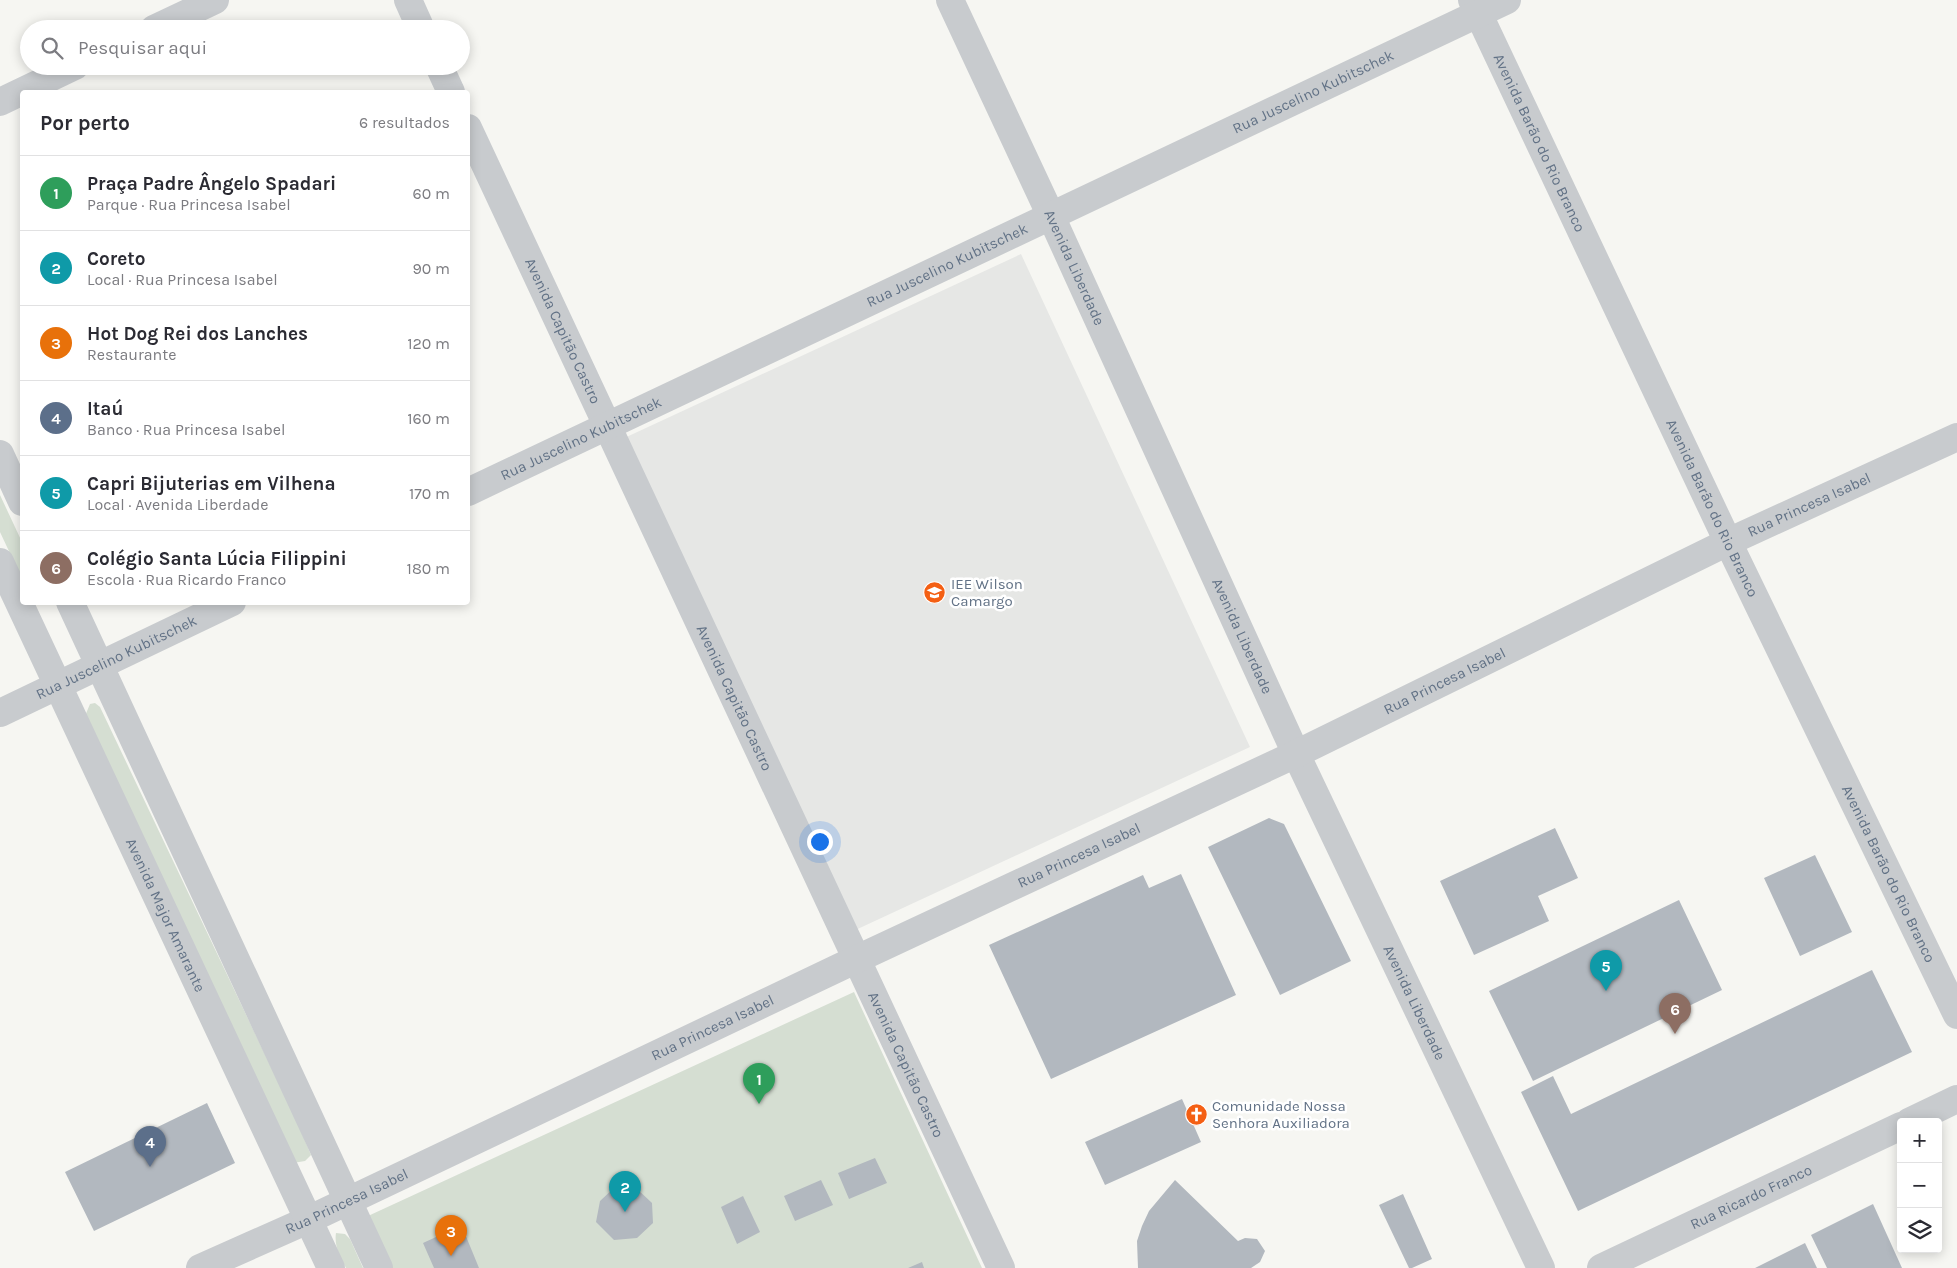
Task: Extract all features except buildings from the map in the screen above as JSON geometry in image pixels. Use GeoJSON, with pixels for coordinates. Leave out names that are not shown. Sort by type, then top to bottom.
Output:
{"type":"FeatureCollection","features":[{"type":"Feature","properties":{"kind":"street"},"geometry":{"type":"LineString","coordinates":[[173,20],[215,0]]}},
{"type":"Feature","properties":{"kind":"street"},"geometry":{"type":"LineString","coordinates":[[408,0],[417,20]]}},
{"type":"Feature","properties":{"kind":"street","name":"Avenida Liberdade"},"geometry":{"type":"LineString","coordinates":[[950,0],[1051,216],[1296,754],[1541,1268]]}},
{"type":"Feature","properties":{"kind":"street","name":"Rua Juscelino Kubitschek"},"geometry":{"type":"LineString","coordinates":[[470,491],[1051,216],[1475,7],[1507,0]]}},
{"type":"Feature","properties":{"kind":"street","name":"Avenida Barão do Rio Branco"},"geometry":{"type":"LineString","coordinates":[[1475,7],[1728,542],[1957,1016]]}},
{"type":"Feature","properties":{"kind":"street"},"geometry":{"type":"LineString","coordinates":[[25,90],[56,75]]}},
{"type":"Feature","properties":{"kind":"street"},"geometry":{"type":"LineString","coordinates":[[443,75],[450,90]]}},
{"type":"Feature","properties":{"kind":"street"},"geometry":{"type":"LineString","coordinates":[[0,102],[20,92]]}},
{"type":"Feature","properties":{"kind":"street","name":"Avenida Capitão Castro"},"geometry":{"type":"LineString","coordinates":[[470,132],[1001,1268]]}},
{"type":"Feature","properties":{"kind":"street","name":"Rua Princesa Isabel"},"geometry":{"type":"LineString","coordinates":[[200,1268],[308,1220],[857,959],[1296,754],[1728,542],[1957,437]]}},
{"type":"Feature","properties":{"kind":"street"},"geometry":{"type":"LineString","coordinates":[[0,454],[20,498]]}},
{"type":"Feature","properties":{"kind":"street","name":"Avenida Major Amarante"},"geometry":{"type":"LineString","coordinates":[[0,562],[330,1268]]}},
{"type":"Feature","properties":{"kind":"street"},"geometry":{"type":"LineString","coordinates":[[71,605],[379,1268]]}},
{"type":"Feature","properties":{"kind":"street","name":"Rua Juscelino Kubitschek"},"geometry":{"type":"LineString","coordinates":[[0,712],[226,605]]}},
{"type":"Feature","properties":{"kind":"street"},"geometry":{"type":"LineString","coordinates":[[1917,1118],[1957,1099]]}},
{"type":"Feature","properties":{"kind":"street","name":"Rua Ricardo Franco"},"geometry":{"type":"LineString","coordinates":[[1601,1268],[1897,1128]]}},
{"type":"Feature","properties":{"kind":"shaded area","name":"IEE Wilson Camargo"},"geometry":{"type":"Polygon","coordinates":[[[1021,254],[1250,747],[849,933],[620,440],[1021,254]]]}},
{"type":"Feature","properties":{"kind":"shaded area"},"geometry":{"type":"Polygon","coordinates":[[[0,495],[20,538],[20,575],[0,532],[0,495]]]}},
{"type":"Feature","properties":{"kind":"shaded area"},"geometry":{"type":"Polygon","coordinates":[[[95,703],[100,707],[298,1124],[311,1155],[305,1161],[293,1163],[85,716],[90,704],[95,703]]]}},
{"type":"Feature","properties":{"kind":"shaded area"},"geometry":{"type":"Polygon","coordinates":[[[854,992],[982,1268],[392,1268],[368,1216],[854,992]]]}},
{"type":"Feature","properties":{"kind":"shaded area"},"geometry":{"type":"Polygon","coordinates":[[[336,1233],[345,1234],[350,1239],[363,1268],[346,1268],[337,1247],[336,1233]]]}},
{"type":"Feature","properties":{"kind":"place","name":"IEE Wilson Camargo"},"geometry":{"type":"Point","coordinates":[935,593]}},
{"type":"Feature","properties":{"kind":"place","name":"Capri Bijuterias em Vilhena"},"geometry":{"type":"Point","coordinates":[1606,991]}},
{"type":"Feature","properties":{"kind":"place","name":"Colégio Santa Lúcia Filippini"},"geometry":{"type":"Point","coordinates":[1675,1034]}},
{"type":"Feature","properties":{"kind":"place","name":"Praça Padre Ângelo Spadari"},"geometry":{"type":"Point","coordinates":[759,1104]}},
{"type":"Feature","properties":{"kind":"place","name":"Comunidade Nossa Senhora Auxiliadora"},"geometry":{"type":"Point","coordinates":[1196,1115]}},
{"type":"Feature","properties":{"kind":"place","name":"Itaú"},"geometry":{"type":"Point","coordinates":[150,1167]}},
{"type":"Feature","properties":{"kind":"place","name":"Coreto"},"geometry":{"type":"Point","coordinates":[625,1212]}},
{"type":"Feature","properties":{"kind":"place","name":"Hot Dog Rei dos Lanches"},"geometry":{"type":"Point","coordinates":[451,1256]}}]}
